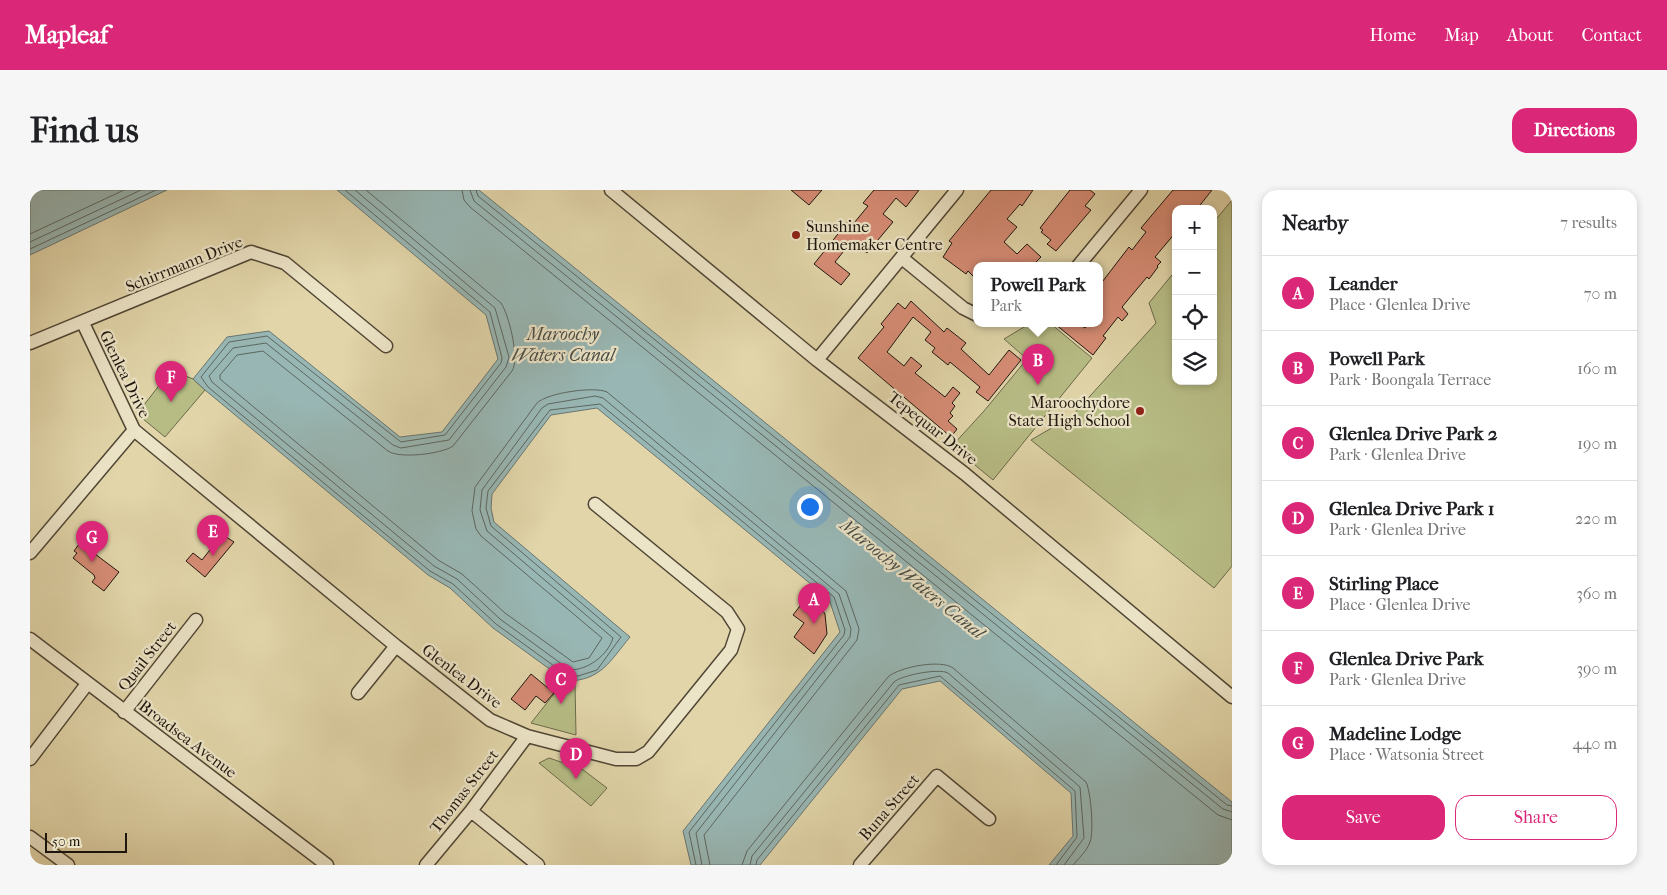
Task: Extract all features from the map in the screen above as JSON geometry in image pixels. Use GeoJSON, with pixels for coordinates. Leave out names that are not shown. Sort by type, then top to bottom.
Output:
{"type":"FeatureCollection","features":[{"type":"Feature","properties":{"kind":"street","name":"Tepequar Drive"},"geometry":{"type":"LineString","coordinates":[[611,190],[817,360],[965,474],[1232,697]]}},
{"type":"Feature","properties":{"kind":"street"},"geometry":{"type":"LineString","coordinates":[[817,360],[957,190]]}},
{"type":"Feature","properties":{"kind":"street"},"geometry":{"type":"LineString","coordinates":[[1081,262],[1141,190]]}},
{"type":"Feature","properties":{"kind":"street","name":"Schirrmann Drive"},"geometry":{"type":"LineString","coordinates":[[30,343],[83,323],[251,252],[285,263],[386,346]]}},
{"type":"Feature","properties":{"kind":"street"},"geometry":{"type":"LineString","coordinates":[[902,258],[963,308],[973,312]]}},
{"type":"Feature","properties":{"kind":"street","name":"Glenlea Drive"},"geometry":{"type":"LineString","coordinates":[[83,323],[134,430],[396,646],[490,720],[527,736],[616,759],[636,759],[648,752],[731,650],[738,629],[727,612],[595,504]]}},
{"type":"Feature","properties":{"kind":"street"},"geometry":{"type":"LineString","coordinates":[[30,553],[134,430]]}},
{"type":"Feature","properties":{"kind":"street","name":"Quail Street"},"geometry":{"type":"LineString","coordinates":[[124,712],[196,620]]}},
{"type":"Feature","properties":{"kind":"street","name":"Broadsea Avenue"},"geometry":{"type":"LineString","coordinates":[[30,639],[327,865]]}},
{"type":"Feature","properties":{"kind":"street"},"geometry":{"type":"LineString","coordinates":[[358,693],[396,646]]}},
{"type":"Feature","properties":{"kind":"street"},"geometry":{"type":"LineString","coordinates":[[30,759],[87,684]]}},
{"type":"Feature","properties":{"kind":"street","name":"Thomas Street"},"geometry":{"type":"LineString","coordinates":[[426,865],[471,811],[527,736]]}},
{"type":"Feature","properties":{"kind":"street","name":"Buna Street"},"geometry":{"type":"LineString","coordinates":[[860,865],[936,776],[989,819]]}},
{"type":"Feature","properties":{"kind":"street"},"geometry":{"type":"LineString","coordinates":[[471,811],[538,865]]}},
{"type":"Feature","properties":{"kind":"street"},"geometry":{"type":"LineString","coordinates":[[30,837],[68,865]]}},
{"type":"Feature","properties":{"kind":"green space","name":"Maroochydore State High School"},"geometry":{"type":"Polygon","coordinates":[[[1232,200],[1232,566],[1214,588],[1031,440],[1072,416],[1156,323],[1149,303],[1172,275],[1172,385],[1217,385],[1217,218],[1232,200]]]}},
{"type":"Feature","properties":{"kind":"green space"},"geometry":{"type":"Polygon","coordinates":[[[1024,327],[1055,327],[1092,358],[993,480],[952,446],[1027,359],[1004,339],[1024,327]]]}},
{"type":"Feature","properties":{"kind":"green space"},"geometry":{"type":"Polygon","coordinates":[[[171,370],[193,379],[205,390],[165,437],[137,414],[171,370]]]}},
{"type":"Feature","properties":{"kind":"green space"},"geometry":{"type":"Polygon","coordinates":[[[575,684],[576,735],[531,723],[561,685],[575,684]]]}},
{"type":"Feature","properties":{"kind":"green space"},"geometry":{"type":"Polygon","coordinates":[[[549,758],[582,769],[607,788],[591,806],[539,763],[549,758]]]}},
{"type":"Feature","properties":{"kind":"water"},"geometry":{"type":"Polygon","coordinates":[[[30,190],[167,190],[30,255],[30,190]]]}},
{"type":"Feature","properties":{"kind":"water","name":"Maroochy Waters Canal"},"geometry":{"type":"Polygon","coordinates":[[[337,190],[479,190],[1232,802],[1232,865],[1049,865],[1073,836],[1071,793],[940,681],[902,689],[760,865],[691,865],[683,831],[840,632],[829,599],[597,408],[551,415],[492,494],[491,508],[494,522],[630,637],[604,668],[588,678],[566,681],[493,628],[450,588],[428,575],[205,390],[193,379],[227,337],[269,331],[400,437],[442,432],[498,359],[486,315],[337,190]]]}},
{"type":"Feature","properties":{"kind":"building"},"geometry":{"type":"Polygon","coordinates":[[[791,190],[822,190],[809,205],[791,190]]]}},
{"type":"Feature","properties":{"kind":"building"},"geometry":{"type":"Polygon","coordinates":[[[874,190],[919,190],[906,207],[896,198],[883,214],[893,222],[867,253],[852,241],[835,262],[850,274],[841,285],[814,264],[849,220],[854,223],[868,206],[863,203],[874,190]]]}},
{"type":"Feature","properties":{"kind":"building"},"geometry":{"type":"Polygon","coordinates":[[[991,190],[1033,190],[1022,206],[1020,204],[1007,219],[1017,227],[1004,242],[1017,254],[1027,244],[1041,257],[1036,262],[973,262],[973,276],[968,271],[966,274],[943,257],[952,243],[949,241],[991,190]]]}},
{"type":"Feature","properties":{"kind":"building"},"geometry":{"type":"Polygon","coordinates":[[[1070,190],[1090,190],[1095,194],[1085,206],[1091,210],[1056,251],[1047,244],[1051,240],[1041,232],[1043,230],[1040,228],[1070,190]]]}},
{"type":"Feature","properties":{"kind":"building"},"geometry":{"type":"Polygon","coordinates":[[[1173,190],[1212,190],[1200,205],[1172,205],[1172,237],[1155,257],[1161,262],[1149,279],[1147,277],[1122,307],[1128,314],[1122,321],[1118,317],[1103,336],[1106,338],[1093,355],[1059,327],[1103,327],[1103,281],[1129,247],[1132,250],[1146,232],[1141,228],[1173,190]]]}},
{"type":"Feature","properties":{"kind":"building"},"geometry":{"type":"Polygon","coordinates":[[[911,301],[944,332],[947,328],[966,343],[961,349],[989,375],[1009,350],[1021,360],[988,401],[976,392],[980,387],[950,362],[948,365],[932,352],[935,348],[925,340],[931,332],[913,317],[887,352],[904,366],[911,357],[922,366],[915,373],[945,397],[953,387],[960,393],[952,403],[955,406],[950,413],[953,416],[948,421],[957,429],[951,437],[858,358],[884,327],[881,324],[898,303],[905,309],[911,301]]]}},
{"type":"Feature","properties":{"kind":"building"},"geometry":{"type":"Polygon","coordinates":[[[214,529],[234,542],[205,577],[186,561],[193,553],[202,560],[213,546],[205,539],[214,529]]]}},
{"type":"Feature","properties":{"kind":"building"},"geometry":{"type":"Polygon","coordinates":[[[82,540],[93,548],[91,551],[119,572],[104,591],[92,582],[95,578],[94,575],[73,558],[77,553],[74,551],[82,540]]]}},
{"type":"Feature","properties":{"kind":"building"},"geometry":{"type":"Polygon","coordinates":[[[810,593],[825,614],[827,634],[814,654],[794,637],[804,623],[793,615],[810,593]]]}},
{"type":"Feature","properties":{"kind":"building"},"geometry":{"type":"Polygon","coordinates":[[[531,674],[554,693],[545,703],[536,696],[525,710],[511,699],[531,674]]]}},
{"type":"Feature","properties":{"kind":"place","name":"Sunshine Homemaker Centre"},"geometry":{"type":"Point","coordinates":[796,235]}},
{"type":"Feature","properties":{"kind":"place","name":"Powell Park"},"geometry":{"type":"Point","coordinates":[1038,385]}},
{"type":"Feature","properties":{"kind":"place","name":"Glenlea Drive Park"},"geometry":{"type":"Point","coordinates":[171,402]}},
{"type":"Feature","properties":{"kind":"place","name":"Maroochydore State High School"},"geometry":{"type":"Point","coordinates":[1140,411]}},
{"type":"Feature","properties":{"kind":"place","name":"Stirling Place"},"geometry":{"type":"Point","coordinates":[213,556]}},
{"type":"Feature","properties":{"kind":"place","name":"Madeline Lodge"},"geometry":{"type":"Point","coordinates":[92,562]}},
{"type":"Feature","properties":{"kind":"place","name":"Leander"},"geometry":{"type":"Point","coordinates":[814,624]}},
{"type":"Feature","properties":{"kind":"place","name":"Glenlea Drive Park 2"},"geometry":{"type":"Point","coordinates":[561,704]}},
{"type":"Feature","properties":{"kind":"place","name":"Glenlea Drive Park 1"},"geometry":{"type":"Point","coordinates":[576,779]}}]}
